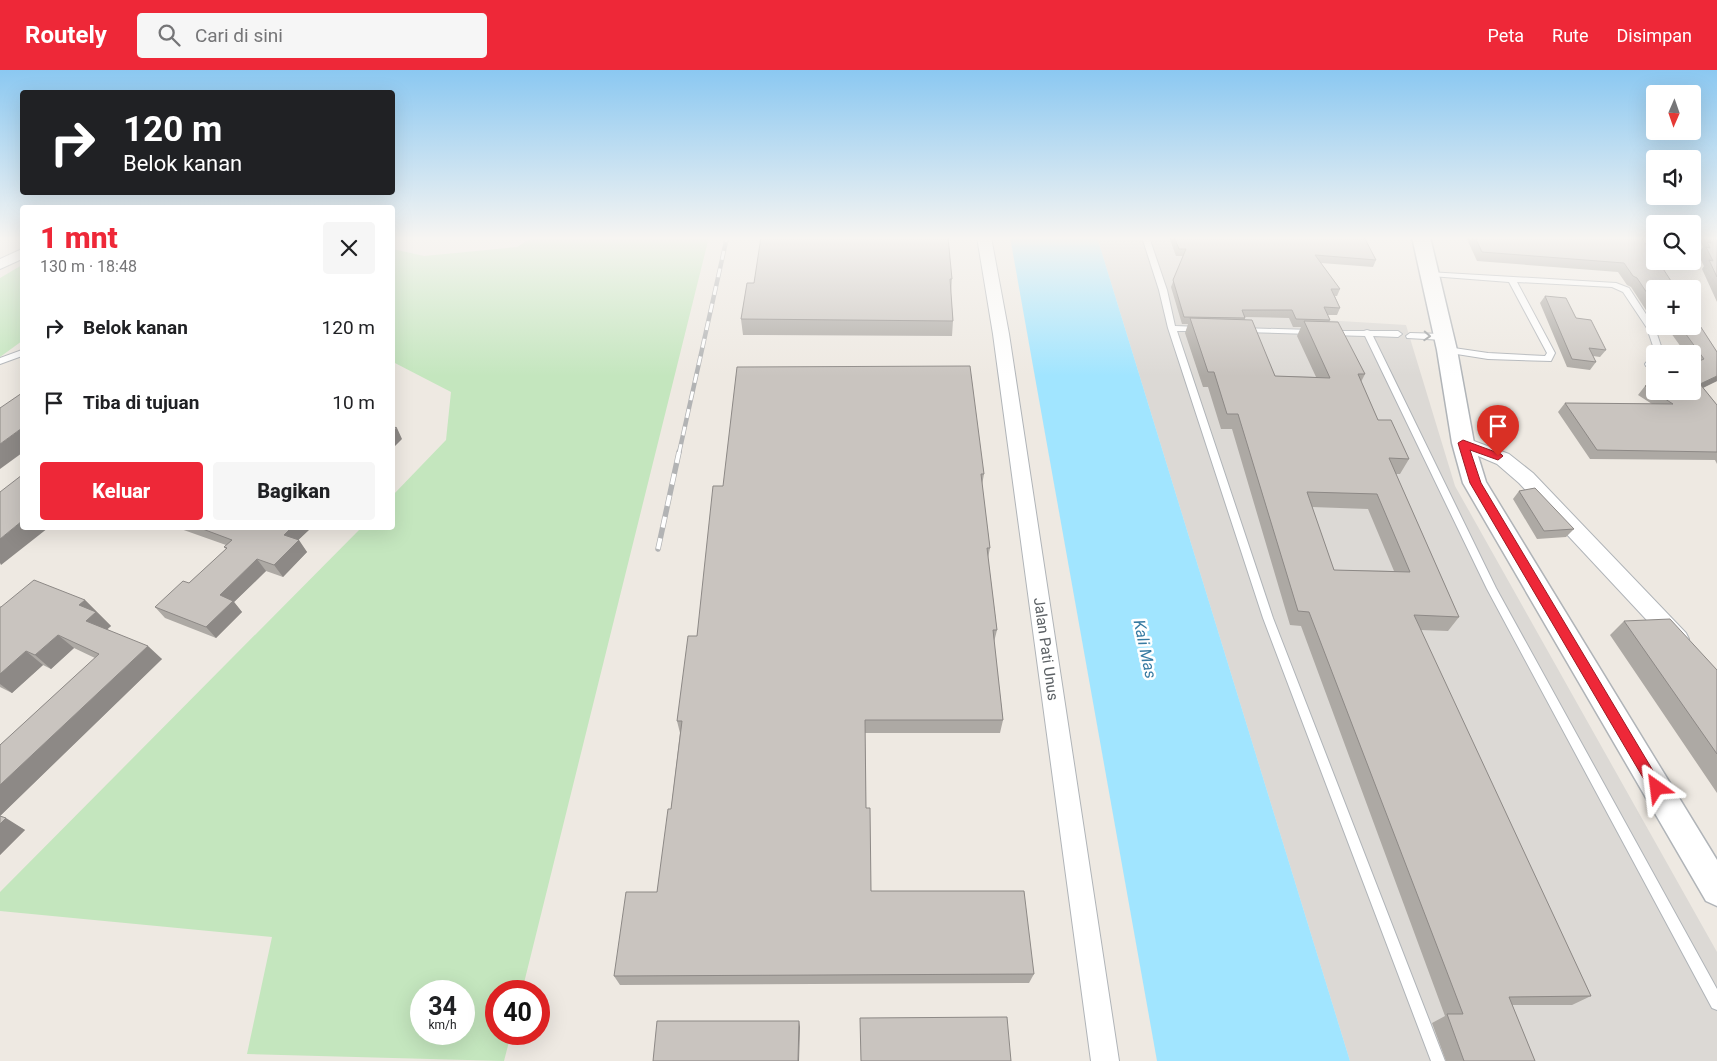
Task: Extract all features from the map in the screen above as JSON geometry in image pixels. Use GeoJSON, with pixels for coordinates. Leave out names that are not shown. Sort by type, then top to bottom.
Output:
{"type":"FeatureCollection","features":[{"type":"Feature","properties":{"kind":"street","name":"Jalan Pati Unus"},"geometry":{"type":"LineString","coordinates":[[992,283],[1003,344],[1105,1061]]}},
{"type":"Feature","properties":{"kind":"street"},"geometry":{"type":"LineString","coordinates":[[1433,283],[1463,443],[1475,483],[1717,890]]}},
{"type":"Feature","properties":{"kind":"street"},"geometry":{"type":"LineString","coordinates":[[1463,443],[1503,459],[1526,478],[1691,653]]}},
{"type":"Feature","properties":{"kind":"lane"},"geometry":{"type":"LineString","coordinates":[[1161,283],[1172,328],[1268,618],[1438,1061]]}},
{"type":"Feature","properties":{"kind":"lane"},"geometry":{"type":"LineString","coordinates":[[1410,336],[1488,356],[1548,359],[1551,353],[1513,283]]}},
{"type":"Feature","properties":{"kind":"lane"},"geometry":{"type":"LineString","coordinates":[[1569,283],[1614,285],[1626,290],[1651,328],[1657,345]]}},
{"type":"Feature","properties":{"kind":"lane"},"geometry":{"type":"LineString","coordinates":[[1172,328],[1212,330]]}},
{"type":"Feature","properties":{"kind":"lane"},"geometry":{"type":"LineString","coordinates":[[1231,330],[1398,334]]}},
{"type":"Feature","properties":{"kind":"lane"},"geometry":{"type":"LineString","coordinates":[[1367,332],[1492,589],[1717,1003]]}},
{"type":"Feature","properties":{"kind":"lane"},"geometry":{"type":"LineString","coordinates":[[0,361],[20,356]]}},
{"type":"Feature","properties":{"kind":"shaded area"},"geometry":{"type":"Polygon","coordinates":[[[1111,283],[1300,283],[1324,320],[1406,325],[1455,486],[1717,952],[1717,1061],[1350,1061],[1111,283]]]}},
{"type":"Feature","properties":{"kind":"green space"},"geometry":{"type":"Polygon","coordinates":[[[0,283],[20,283],[20,342],[0,357],[0,283]]]}},
{"type":"Feature","properties":{"kind":"green space"},"geometry":{"type":"Polygon","coordinates":[[[395,283],[698,283],[525,980],[485,980],[485,1045],[508,1045],[504,1061],[247,1054],[272,937],[0,911],[0,892],[359,530],[395,530],[395,493],[446,440],[451,392],[395,363],[395,283]]]}},
{"type":"Feature","properties":{"kind":"water","name":"Kali Mas"},"geometry":{"type":"Polygon","coordinates":[[[1018,283],[1111,283],[1350,1061],[1157,1061],[1018,283]]]}},
{"type":"Feature","properties":{"kind":"building"},"geometry":{"type":"Polygon","coordinates":[[[747,283],[950,283],[953,321],[741,319],[747,283]]]}},
{"type":"Feature","properties":{"kind":"building"},"geometry":{"type":"Polygon","coordinates":[[[1174,283],[1336,283],[1340,289],[1331,289],[1340,308],[1324,307],[1330,320],[1296,319],[1292,310],[1242,310],[1245,318],[1184,317],[1174,283]]]}},
{"type":"Feature","properties":{"kind":"building"},"geometry":{"type":"Polygon","coordinates":[[[1640,283],[1646,283],[1646,291],[1640,283]]]}},
{"type":"Feature","properties":{"kind":"building"},"geometry":{"type":"Polygon","coordinates":[[[1545,296],[1566,298],[1576,318],[1591,320],[1606,350],[1589,348],[1596,362],[1572,359],[1545,296]]]}},
{"type":"Feature","properties":{"kind":"building"},"geometry":{"type":"Polygon","coordinates":[[[1190,318],[1252,320],[1275,376],[1330,378],[1304,321],[1338,322],[1365,374],[1358,374],[1378,420],[1391,420],[1409,459],[1389,458],[1459,617],[1414,615],[1591,996],[1509,997],[1535,1061],[1464,1061],[1447,1014],[1463,1014],[1309,612],[1298,611],[1238,414],[1227,414],[1214,372],[1208,372],[1190,318]],[[1307,492],[1334,570],[1410,572],[1377,494],[1307,492]]]}},
{"type":"Feature","properties":{"kind":"building"},"geometry":{"type":"Polygon","coordinates":[[[1701,327],[1717,352],[1717,376],[1701,384],[1701,360],[1704,359],[1701,355],[1701,345],[1694,345],[1687,335],[1701,335],[1701,327]]]}},
{"type":"Feature","properties":{"kind":"building"},"geometry":{"type":"Polygon","coordinates":[[[970,366],[984,474],[981,474],[990,548],[987,548],[997,630],[993,630],[1003,720],[865,720],[866,808],[870,808],[871,891],[1024,891],[1034,974],[614,976],[626,892],[657,892],[668,809],[671,809],[682,721],[677,721],[688,636],[697,636],[713,486],[723,486],[737,367],[970,366]]]}},
{"type":"Feature","properties":{"kind":"building"},"geometry":{"type":"Polygon","coordinates":[[[1701,385],[1717,405],[1717,452],[1597,450],[1565,403],[1673,404],[1667,400],[1701,400],[1701,385]]]}},
{"type":"Feature","properties":{"kind":"building"},"geometry":{"type":"Polygon","coordinates":[[[20,394],[20,429],[0,444],[0,408],[20,394]]]}},
{"type":"Feature","properties":{"kind":"building"},"geometry":{"type":"Polygon","coordinates":[[[20,477],[20,523],[0,539],[0,492],[20,477]]]}},
{"type":"Feature","properties":{"kind":"building"},"geometry":{"type":"Polygon","coordinates":[[[1535,488],[1574,529],[1544,531],[1519,491],[1535,488]]]}},
{"type":"Feature","properties":{"kind":"building"},"geometry":{"type":"Polygon","coordinates":[[[205,530],[289,530],[284,535],[299,540],[274,565],[257,559],[220,595],[233,601],[206,627],[155,607],[183,581],[189,583],[227,548],[224,547],[232,540],[205,530]]]}},
{"type":"Feature","properties":{"kind":"building"},"geometry":{"type":"Polygon","coordinates":[[[34,580],[85,600],[79,605],[96,612],[86,621],[148,646],[0,785],[0,745],[99,654],[58,635],[35,655],[26,651],[0,674],[0,607],[34,580]]]}},
{"type":"Feature","properties":{"kind":"building"},"geometry":{"type":"Polygon","coordinates":[[[1670,619],[1717,670],[1717,754],[1624,621],[1670,619]]]}},
{"type":"Feature","properties":{"kind":"building"},"geometry":{"type":"Polygon","coordinates":[[[0,816],[6,818],[0,824],[0,816]]]}},
{"type":"Feature","properties":{"kind":"building"},"geometry":{"type":"Polygon","coordinates":[[[1007,1017],[1011,1061],[861,1061],[860,1018],[1007,1017]]]}},
{"type":"Feature","properties":{"kind":"building"},"geometry":{"type":"Polygon","coordinates":[[[657,1021],[799,1021],[798,1061],[653,1061],[657,1021]]]}},
{"type":"Feature","properties":{"kind":"railway"},"geometry":{"type":"LineString","coordinates":[[679,453],[717,283]]}},
{"type":"Feature","properties":{"kind":"railway"},"geometry":{"type":"LineString","coordinates":[[658,549],[679,452]]}},
{"type":"Feature","properties":{"kind":"route"},"geometry":{"type":"LineString","coordinates":[[1498,456],[1463,443],[1475,483],[1657,788]]}}]}
